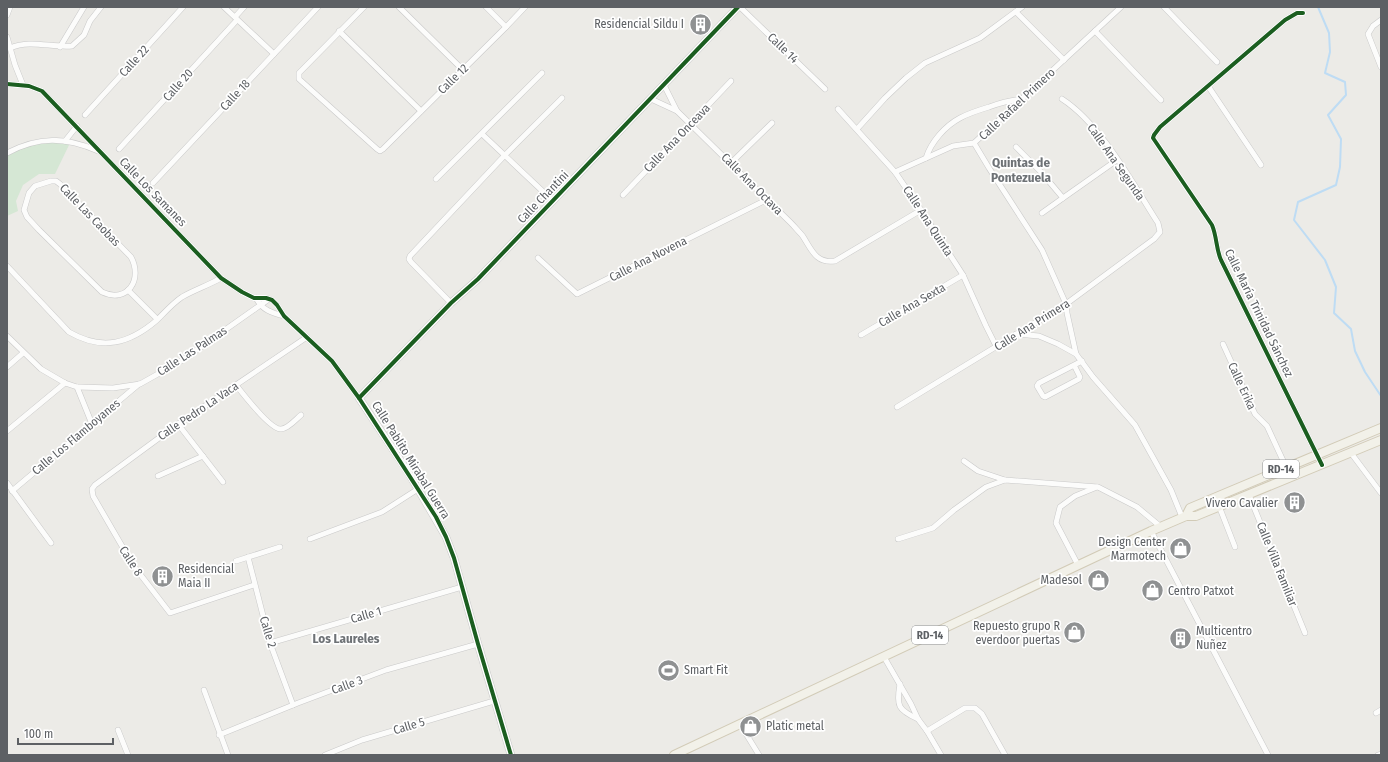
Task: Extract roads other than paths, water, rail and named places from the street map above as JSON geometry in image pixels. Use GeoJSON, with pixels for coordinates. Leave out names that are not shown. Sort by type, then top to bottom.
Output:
{"type":"FeatureCollection","features":[{"type":"Feature","properties":{"kind":"main road","name":"RD-14"},"geometry":{"type":"LineString","coordinates":[[1184,517],[1190,508],[1381,428]]}},
{"type":"Feature","properties":{"kind":"main road","name":"RD-14"},"geometry":{"type":"LineString","coordinates":[[674,755],[1161,526],[1184,517],[1196,516],[1381,440]]}},
{"type":"Feature","properties":{"kind":"street"},"geometry":{"type":"LineString","coordinates":[[7,15],[10,7]]}},
{"type":"Feature","properties":{"kind":"street"},"geometry":{"type":"LineString","coordinates":[[60,47],[84,7]]}},
{"type":"Feature","properties":{"kind":"street"},"geometry":{"type":"LineString","coordinates":[[10,48],[17,45],[33,44],[60,47],[72,46],[84,35],[90,21],[101,7]]}},
{"type":"Feature","properties":{"kind":"street","name":"Calle 22"},"geometry":{"type":"LineString","coordinates":[[85,115],[183,7]]}},
{"type":"Feature","properties":{"kind":"street"},"geometry":{"type":"LineString","coordinates":[[224,7],[274,54]]}},
{"type":"Feature","properties":{"kind":"street","name":"Calle 20"},"geometry":{"type":"LineString","coordinates":[[119,150],[236,18],[244,7]]}},
{"type":"Feature","properties":{"kind":"street","name":"Calle 18"},"geometry":{"type":"LineString","coordinates":[[153,183],[318,7]]}},
{"type":"Feature","properties":{"kind":"street"},"geometry":{"type":"LineString","coordinates":[[364,7],[339,31],[421,111]]}},
{"type":"Feature","properties":{"kind":"street"},"geometry":{"type":"LineString","coordinates":[[399,7],[463,70]]}},
{"type":"Feature","properties":{"kind":"street"},"geometry":{"type":"LineString","coordinates":[[486,7],[506,27]]}},
{"type":"Feature","properties":{"kind":"street","name":"Calle 12"},"geometry":{"type":"LineString","coordinates":[[339,31],[299,73],[299,79],[377,149],[383,150],[525,7]]}},
{"type":"Feature","properties":{"kind":"street","name":"Calle Chantini"},"geometry":{"type":"LineString","coordinates":[[359,398],[451,302],[478,279],[739,7]]}},
{"type":"Feature","properties":{"kind":"street","name":"Calle 14"},"geometry":{"type":"LineString","coordinates":[[739,7],[825,89]]}},
{"type":"Feature","properties":{"kind":"street"},"geometry":{"type":"LineString","coordinates":[[857,129],[885,98],[906,78],[925,63],[980,38],[1022,7]]}},
{"type":"Feature","properties":{"kind":"street","name":"Calle Rafael Primero"},"geometry":{"type":"LineString","coordinates":[[895,172],[953,146],[974,143],[1121,7]]}},
{"type":"Feature","properties":{"kind":"street"},"geometry":{"type":"LineString","coordinates":[[1164,7],[1217,62]]}},
{"type":"Feature","properties":{"kind":"street"},"geometry":{"type":"LineString","coordinates":[[1016,12],[1064,60]]}},
{"type":"Feature","properties":{"kind":"street","name":"Calle María Trinidad Sánchez"},"geometry":{"type":"LineString","coordinates":[[1304,13],[1297,13],[1285,20],[1160,127],[1154,135],[1154,138],[1212,225],[1221,260],[1322,465]]}},
{"type":"Feature","properties":{"kind":"street"},"geometry":{"type":"LineString","coordinates":[[1381,20],[1370,30],[1368,34],[1381,67]]}},
{"type":"Feature","properties":{"kind":"street"},"geometry":{"type":"LineString","coordinates":[[1095,31],[1161,100]]}},
{"type":"Feature","properties":{"kind":"street"},"geometry":{"type":"LineString","coordinates":[[7,37],[23,85]]}},
{"type":"Feature","properties":{"kind":"street"},"geometry":{"type":"LineString","coordinates":[[436,179],[542,73]]}},
{"type":"Feature","properties":{"kind":"street","name":"Calle Ana Onceava"},"geometry":{"type":"LineString","coordinates":[[622,195],[731,81]]}},
{"type":"Feature","properties":{"kind":"street","name":"Calle Los Samanes"},"geometry":{"type":"LineString","coordinates":[[7,84],[23,85],[42,91],[221,278],[242,292],[256,298],[268,298]]}},
{"type":"Feature","properties":{"kind":"street","name":"Calle Ana Octava"},"geometry":{"type":"LineString","coordinates":[[664,85],[677,110],[766,200],[791,223],[815,255],[823,261],[835,261],[921,210]]}},
{"type":"Feature","properties":{"kind":"street"},"geometry":{"type":"LineString","coordinates":[[1208,86],[1261,165]]}},
{"type":"Feature","properties":{"kind":"street"},"geometry":{"type":"LineString","coordinates":[[451,302],[411,262],[409,259],[410,256],[505,155],[562,98]]}},
{"type":"Feature","properties":{"kind":"street","name":"Calle Ana Octava"},"geometry":{"type":"LineString","coordinates":[[650,99],[677,110]]}},
{"type":"Feature","properties":{"kind":"street"},"geometry":{"type":"LineString","coordinates":[[926,158],[929,148],[935,140],[954,121],[972,112],[1011,100],[1023,99]]}},
{"type":"Feature","properties":{"kind":"street","name":"Calle Ana Segunda"},"geometry":{"type":"LineString","coordinates":[[1062,99],[1070,104],[1089,124],[1117,160],[1158,223],[1160,232]]}},
{"type":"Feature","properties":{"kind":"street","name":"Calle Ana Quinta"},"geometry":{"type":"LineString","coordinates":[[838,109],[895,172],[921,210],[963,275],[996,346]]}},
{"type":"Feature","properties":{"kind":"street"},"geometry":{"type":"LineString","coordinates":[[731,163],[772,123]]}},
{"type":"Feature","properties":{"kind":"street"},"geometry":{"type":"LineString","coordinates":[[65,141],[77,126]]}},
{"type":"Feature","properties":{"kind":"street"},"geometry":{"type":"LineString","coordinates":[[482,134],[553,201]]}},
{"type":"Feature","properties":{"kind":"street"},"geometry":{"type":"LineString","coordinates":[[7,153],[22,145],[39,141],[65,141],[101,152]]}},
{"type":"Feature","properties":{"kind":"street"},"geometry":{"type":"LineString","coordinates":[[974,143],[1042,250],[1066,304],[1076,354]]}},
{"type":"Feature","properties":{"kind":"street"},"geometry":{"type":"LineString","coordinates":[[1016,147],[1041,172],[1063,198]]}},
{"type":"Feature","properties":{"kind":"street"},"geometry":{"type":"LineString","coordinates":[[1042,214],[1117,160]]}},
{"type":"Feature","properties":{"kind":"street","name":"Calle Las Caobas"},"geometry":{"type":"LineString","coordinates":[[51,181],[58,182],[131,257],[136,268],[134,281],[128,290],[122,294],[115,295],[108,295],[102,292],[26,217],[26,201],[32,189],[43,183],[51,181]]}},
{"type":"Feature","properties":{"kind":"street","name":"Calle Ana Novena"},"geometry":{"type":"LineString","coordinates":[[538,258],[577,294],[766,200]]}},
{"type":"Feature","properties":{"kind":"street","name":"Calle Ana Primera"},"geometry":{"type":"LineString","coordinates":[[897,407],[1066,304],[1154,239],[1160,232]]}},
{"type":"Feature","properties":{"kind":"street"},"geometry":{"type":"LineString","coordinates":[[7,266],[62,325],[78,336],[91,341],[104,343],[118,342],[132,337],[145,329],[182,298],[221,278]]}},
{"type":"Feature","properties":{"kind":"street","name":"Calle Ana Sexta"},"geometry":{"type":"LineString","coordinates":[[862,334],[963,275]]}},
{"type":"Feature","properties":{"kind":"street"},"geometry":{"type":"LineString","coordinates":[[128,290],[157,319]]}},
{"type":"Feature","properties":{"kind":"street"},"geometry":{"type":"LineString","coordinates":[[256,298],[260,305],[269,311],[284,316]]}},
{"type":"Feature","properties":{"kind":"street"},"geometry":{"type":"LineString","coordinates":[[268,298],[277,305],[284,316]]}},
{"type":"Feature","properties":{"kind":"street","name":"Calle Las Palmas"},"geometry":{"type":"LineString","coordinates":[[7,336],[41,369],[65,383],[77,387],[113,388],[140,384],[181,361],[268,298]]}},
{"type":"Feature","properties":{"kind":"street","name":"Calle Pablito Mirabal Guerra"},"geometry":{"type":"LineString","coordinates":[[284,316],[332,361],[359,398],[418,489],[446,537],[454,558],[494,702],[511,755]]}},
{"type":"Feature","properties":{"kind":"street"},"geometry":{"type":"LineString","coordinates":[[1016,334],[1039,336],[1076,354],[1093,377],[1135,425],[1171,490],[1184,517]]}},
{"type":"Feature","properties":{"kind":"street","name":"Calle Pedro La Vaca"},"geometry":{"type":"LineString","coordinates":[[92,489],[178,424],[307,337]]}},
{"type":"Feature","properties":{"kind":"street","name":"Calle Erika"},"geometry":{"type":"LineString","coordinates":[[1223,344],[1255,414],[1267,426],[1286,467]]}},
{"type":"Feature","properties":{"kind":"street"},"geometry":{"type":"LineString","coordinates":[[7,367],[23,353]]}},
{"type":"Feature","properties":{"kind":"street"},"geometry":{"type":"LineString","coordinates":[[1074,365],[1080,377],[1079,379],[1044,397],[1037,384],[1074,365],[1082,361]]}},
{"type":"Feature","properties":{"kind":"street"},"geometry":{"type":"LineString","coordinates":[[7,431],[65,383]]}},
{"type":"Feature","properties":{"kind":"street","name":"Calle Los Flamboyanes"},"geometry":{"type":"LineString","coordinates":[[12,491],[140,384]]}},
{"type":"Feature","properties":{"kind":"street"},"geometry":{"type":"LineString","coordinates":[[236,385],[262,416],[278,429],[285,428],[301,415]]}},
{"type":"Feature","properties":{"kind":"street"},"geometry":{"type":"LineString","coordinates":[[77,387],[92,424]]}},
{"type":"Feature","properties":{"kind":"street"},"geometry":{"type":"LineString","coordinates":[[178,424],[223,482]]}},
{"type":"Feature","properties":{"kind":"street"},"geometry":{"type":"LineString","coordinates":[[1351,453],[1381,492]]}},
{"type":"Feature","properties":{"kind":"street"},"geometry":{"type":"LineString","coordinates":[[158,476],[203,456]]}},
{"type":"Feature","properties":{"kind":"street"},"geometry":{"type":"LineString","coordinates":[[964,461],[978,471],[1005,480],[1098,487],[1137,506],[1161,526]]}},
{"type":"Feature","properties":{"kind":"street"},"geometry":{"type":"LineString","coordinates":[[898,539],[933,528],[954,510],[986,487],[1005,480]]}},
{"type":"Feature","properties":{"kind":"street"},"geometry":{"type":"LineString","coordinates":[[7,483],[51,543]]}},
{"type":"Feature","properties":{"kind":"street"},"geometry":{"type":"LineString","coordinates":[[1078,565],[1056,523],[1060,507],[1075,496],[1098,487]]}},
{"type":"Feature","properties":{"kind":"street","name":"Calle 8"},"geometry":{"type":"LineString","coordinates":[[92,489],[92,496],[133,565],[170,612],[254,585]]}},
{"type":"Feature","properties":{"kind":"street"},"geometry":{"type":"LineString","coordinates":[[310,540],[382,512],[418,489]]}},
{"type":"Feature","properties":{"kind":"street","name":"Calle Villa Familiar"},"geometry":{"type":"LineString","coordinates":[[1249,495],[1305,633]]}},
{"type":"Feature","properties":{"kind":"street"},"geometry":{"type":"LineString","coordinates":[[1219,506],[1235,548]]}},
{"type":"Feature","properties":{"kind":"street"},"geometry":{"type":"LineString","coordinates":[[1151,531],[1268,755]]}},
{"type":"Feature","properties":{"kind":"street"},"geometry":{"type":"LineString","coordinates":[[236,561],[280,547]]}},
{"type":"Feature","properties":{"kind":"street","name":"Calle 2"},"geometry":{"type":"LineString","coordinates":[[248,557],[270,643],[293,705]]}},
{"type":"Feature","properties":{"kind":"street","name":"Calle 1"},"geometry":{"type":"LineString","coordinates":[[270,643],[462,586]]}},
{"type":"Feature","properties":{"kind":"street","name":"Calle 3"},"geometry":{"type":"LineString","coordinates":[[219,735],[386,670],[478,644]]}},
{"type":"Feature","properties":{"kind":"street"},"geometry":{"type":"LineString","coordinates":[[884,657],[918,719],[941,755]]}},
{"type":"Feature","properties":{"kind":"street"},"geometry":{"type":"LineString","coordinates":[[900,684],[898,704],[905,713],[918,719]]}},
{"type":"Feature","properties":{"kind":"street"},"geometry":{"type":"LineString","coordinates":[[204,690],[219,735],[228,755]]}},
{"type":"Feature","properties":{"kind":"street","name":"Calle 5"},"geometry":{"type":"LineString","coordinates":[[325,755],[362,740],[494,702]]}},
{"type":"Feature","properties":{"kind":"street"},"geometry":{"type":"LineString","coordinates":[[927,731],[965,708],[974,708],[982,714],[1006,755]]}},
{"type":"Feature","properties":{"kind":"street"},"geometry":{"type":"LineString","coordinates":[[1376,713],[1381,710]]}},
{"type":"Feature","properties":{"kind":"street"},"geometry":{"type":"LineString","coordinates":[[740,724],[759,755]]}},
{"type":"Feature","properties":{"kind":"street"},"geometry":{"type":"LineString","coordinates":[[118,730],[128,755]]}},
{"type":"Feature","properties":{"kind":"waterway"},"geometry":{"type":"LineString","coordinates":[[1318,7],[1329,33],[1330,52],[1325,73],[1345,82],[1346,95],[1328,115],[1341,139],[1340,167],[1336,185],[1298,202],[1294,220],[1325,260],[1336,287],[1334,313],[1351,329],[1355,351],[1365,372],[1381,396]]}},
{"type":"Feature","properties":{"kind":"place","name":"Residencial Sildu I"},"geometry":{"type":"Point","coordinates":[700,24]}},
{"type":"Feature","properties":{"kind":"place","name":"Vivero Cavalier"},"geometry":{"type":"Point","coordinates":[1294,503]}},
{"type":"Feature","properties":{"kind":"place","name":"Design Center Marmotech"},"geometry":{"type":"Point","coordinates":[1181,549]}},
{"type":"Feature","properties":{"kind":"place","name":"Residencial Maia II"},"geometry":{"type":"Point","coordinates":[162,576]}},
{"type":"Feature","properties":{"kind":"place","name":"Madesol"},"geometry":{"type":"Point","coordinates":[1098,580]}},
{"type":"Feature","properties":{"kind":"place","name":"Centro Patxot"},"geometry":{"type":"Point","coordinates":[1152,591]}},
{"type":"Feature","properties":{"kind":"place","name":"Repuesto grupo R everdoor puertas"},"geometry":{"type":"Point","coordinates":[1075,633]}},
{"type":"Feature","properties":{"kind":"place","name":"Multicentro Nuñez"},"geometry":{"type":"Point","coordinates":[1180,638]}},
{"type":"Feature","properties":{"kind":"place","name":"Smart Fit"},"geometry":{"type":"Point","coordinates":[669,670]}},
{"type":"Feature","properties":{"kind":"place","name":"Platic metal"},"geometry":{"type":"Point","coordinates":[751,726]}},
{"type":"Feature","properties":{"kind":"district","name":"Quintas de Pontezuela"},"geometry":{"type":"Point","coordinates":[1021,170]}},
{"type":"Feature","properties":{"kind":"district","name":"Los Laureles"},"geometry":{"type":"Point","coordinates":[346,638]}}]}
